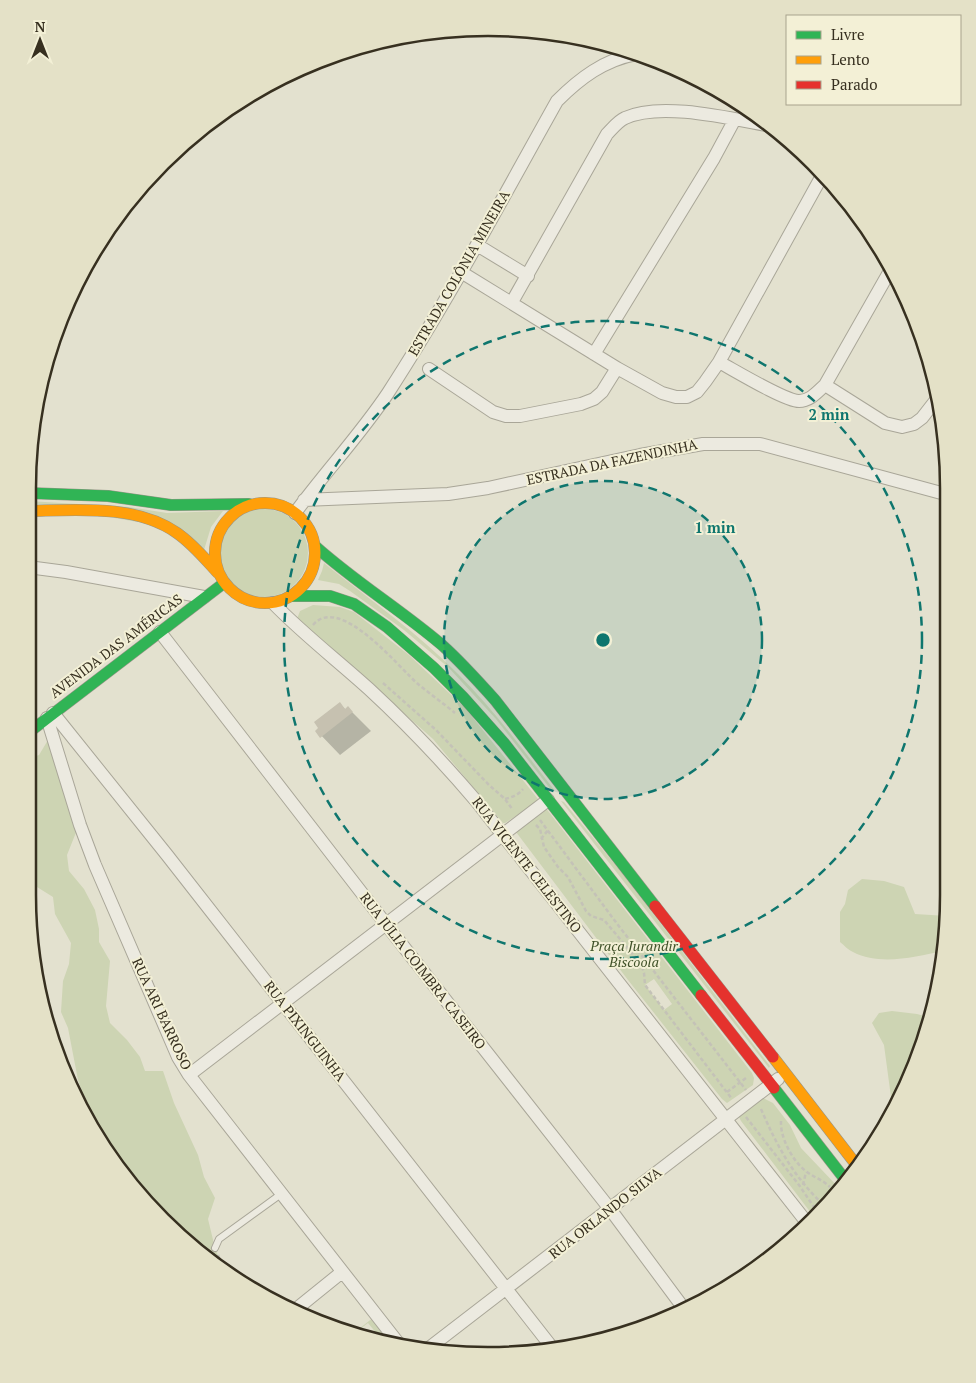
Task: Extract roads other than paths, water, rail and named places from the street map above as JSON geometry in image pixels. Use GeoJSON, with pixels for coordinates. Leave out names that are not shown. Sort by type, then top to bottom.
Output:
{"type":"FeatureCollection","features":[{"type":"Feature","properties":{"kind":"main road"},"geometry":{"type":"LineString","coordinates":[[36,493],[108,496],[171,505],[270,503],[284,506],[295,513],[308,528],[315,546],[315,560],[311,574],[303,586],[292,596]]}},
{"type":"Feature","properties":{"kind":"main road"},"geometry":{"type":"LineString","coordinates":[[221,578],[214,559],[215,543],[221,529],[236,512],[257,504]]}},
{"type":"Feature","properties":{"kind":"main road"},"geometry":{"type":"LineString","coordinates":[[36,511],[117,514],[156,522],[171,529],[187,541],[233,593],[245,600],[273,603],[292,596],[324,595],[339,598],[354,604],[408,644],[446,678],[486,722],[842,1175]]}},
{"type":"Feature","properties":{"kind":"main road"},"geometry":{"type":"LineString","coordinates":[[315,546],[337,566],[433,638],[495,700],[853,1161]]}},
{"type":"Feature","properties":{"kind":"main road","name":"AVENIDA DAS AMÉRICAS"},"geometry":{"type":"LineString","coordinates":[[36,727],[204,597],[221,578]]}},
{"type":"Feature","properties":{"kind":"street","name":"ESTRADA COLÔNIA MINEIRA"},"geometry":{"type":"LineString","coordinates":[[295,513],[387,394],[477,245],[557,101],[591,71],[624,57]]}},
{"type":"Feature","properties":{"kind":"street"},"geometry":{"type":"LineString","coordinates":[[512,302],[607,134],[623,119],[644,112],[670,110],[753,122]]}},
{"type":"Feature","properties":{"kind":"street"},"geometry":{"type":"LineString","coordinates":[[594,354],[709,167],[735,119]]}},
{"type":"Feature","properties":{"kind":"street"},"geometry":{"type":"LineString","coordinates":[[461,272],[617,368],[662,393],[676,398],[687,397],[696,392],[705,382],[718,362],[819,181]]}},
{"type":"Feature","properties":{"kind":"street"},"geometry":{"type":"LineString","coordinates":[[477,245],[528,276]]}},
{"type":"Feature","properties":{"kind":"street"},"geometry":{"type":"LineString","coordinates":[[718,362],[790,399],[806,400],[825,385],[887,276]]}},
{"type":"Feature","properties":{"kind":"street"},"geometry":{"type":"LineString","coordinates":[[429,369],[493,412],[506,416],[520,416],[581,404],[594,399],[602,392],[617,368]]}},
{"type":"Feature","properties":{"kind":"street"},"geometry":{"type":"LineString","coordinates":[[825,385],[885,424],[902,427],[914,424],[922,418],[932,405]]}},
{"type":"Feature","properties":{"kind":"street","name":"ESTRADA DA FAZENDINHA"},"geometry":{"type":"LineString","coordinates":[[304,500],[448,494],[488,488],[640,455],[703,444],[760,444],[940,493]]}},
{"type":"Feature","properties":{"kind":"street"},"geometry":{"type":"LineString","coordinates":[[36,568],[204,597]]}},
{"type":"Feature","properties":{"kind":"street","name":"RUA VICENTE CELESTINO"},"geometry":{"type":"LineString","coordinates":[[273,603],[294,625],[368,688],[444,762],[803,1218]]}},
{"type":"Feature","properties":{"kind":"street","name":"RUA JÚLIA COIMBRA CASEIRO"},"geometry":{"type":"LineString","coordinates":[[160,632],[385,924],[610,1209],[680,1303]]}},
{"type":"Feature","properties":{"kind":"street","name":"RUA PIXINGUINHA"},"geometry":{"type":"LineString","coordinates":[[50,716],[161,847],[548,1343]]}},
{"type":"Feature","properties":{"kind":"street","name":"RUA ARI BARROSO"},"geometry":{"type":"LineString","coordinates":[[50,716],[80,825],[95,865],[178,1057],[281,1194],[393,1336]]}},
{"type":"Feature","properties":{"kind":"street"},"geometry":{"type":"LineString","coordinates":[[189,1074],[548,800]]}},
{"type":"Feature","properties":{"kind":"street","name":"RUA ORLANDO SILVA"},"geometry":{"type":"LineString","coordinates":[[435,1344],[785,1074]]}},
{"type":"Feature","properties":{"kind":"street"},"geometry":{"type":"LineString","coordinates":[[300,1306],[342,1272]]}},
{"type":"Feature","properties":{"kind":"lane"},"geometry":{"type":"LineString","coordinates":[[215,1248],[218,1239],[281,1194]]}},
{"type":"Feature","properties":{"kind":"park label","name":"Praça Jurandir Biscoola"},"geometry":{"type":"Point","coordinates":[634,954]}}]}
